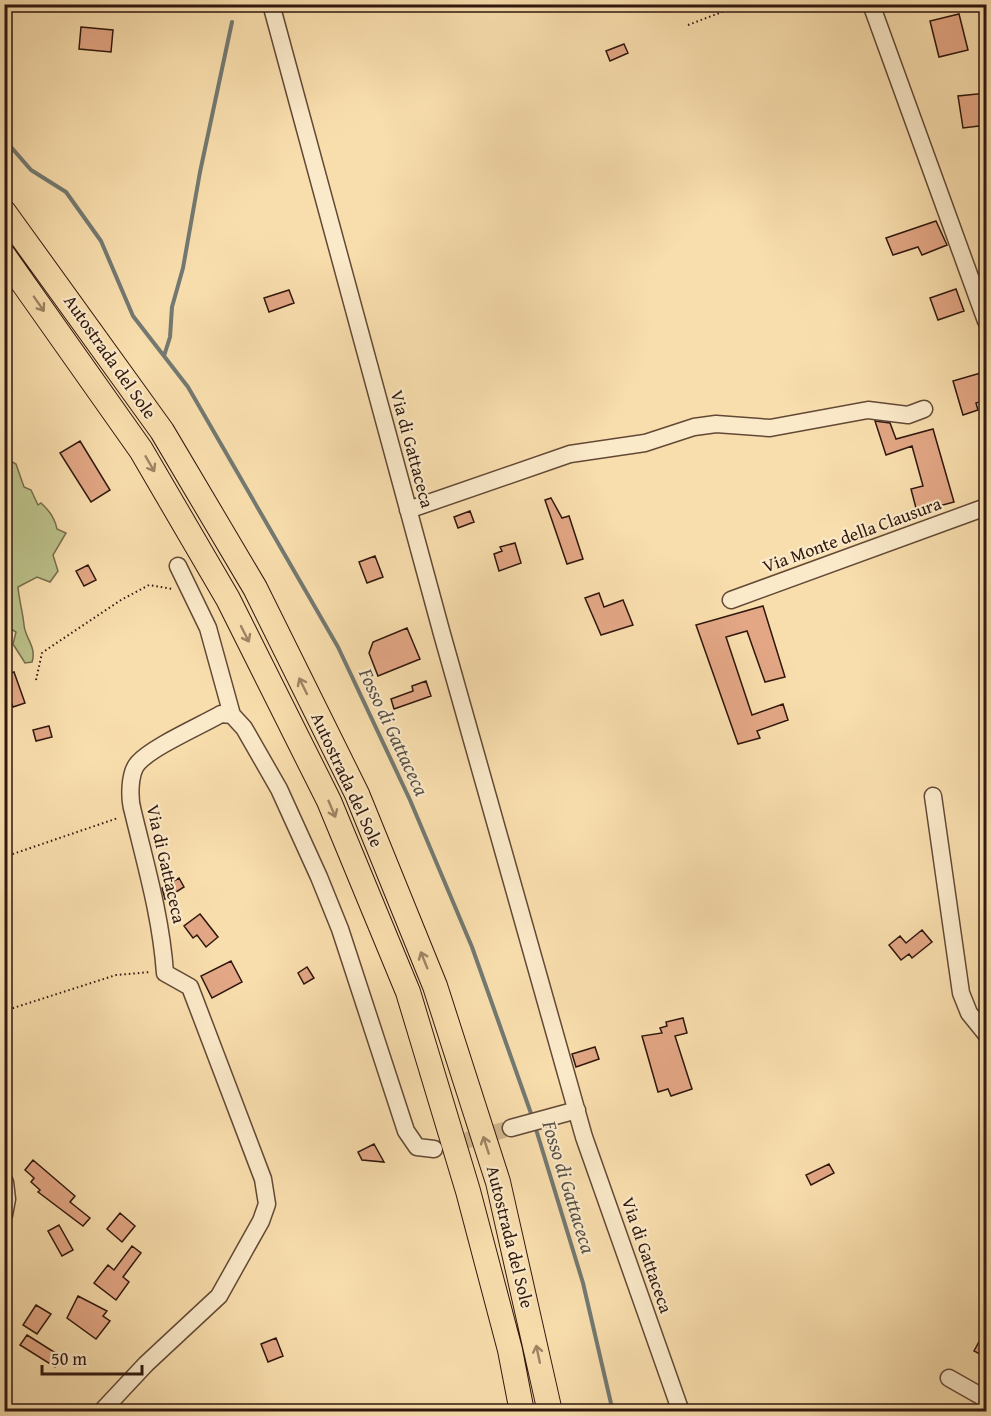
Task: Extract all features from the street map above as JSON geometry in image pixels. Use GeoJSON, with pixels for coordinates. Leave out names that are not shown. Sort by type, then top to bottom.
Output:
{"type":"FeatureCollection","features":[{"type":"Feature","properties":{"kind":"highway","name":"Autostrada del Sole"},"geometry":{"type":"LineString","coordinates":[[4,212],[162,432],[255,588],[357,794],[435,986],[498,1182],[550,1412]]}},
{"type":"Feature","properties":{"kind":"highway","name":"Autostrada del Sole"},"geometry":{"type":"LineString","coordinates":[[4,256],[141,450],[228,599],[329,801],[408,992],[468,1191],[510,1350],[522,1412]]}},
{"type":"Feature","properties":{"kind":"street","name":"Via di Gattaceca"},"geometry":{"type":"LineString","coordinates":[[271,4],[516,902],[576,1110],[681,1412]]}},
{"type":"Feature","properties":{"kind":"street"},"geometry":{"type":"LineString","coordinates":[[871,4],[987,321]]}},
{"type":"Feature","properties":{"kind":"street"},"geometry":{"type":"LineString","coordinates":[[408,510],[570,454],[645,443],[694,427],[716,424],[770,428],[868,410],[908,415],[924,409]]}},
{"type":"Feature","properties":{"kind":"street","name":"Via Monte della Clausura"},"geometry":{"type":"LineString","coordinates":[[732,600],[987,507]]}},
{"type":"Feature","properties":{"kind":"street"},"geometry":{"type":"LineString","coordinates":[[178,567],[208,628],[232,715],[244,728],[279,789],[319,877],[339,929],[406,1131],[417,1147],[434,1149]]}},
{"type":"Feature","properties":{"kind":"street","name":"Via di Gattaceca"},"geometry":{"type":"LineString","coordinates":[[165,973],[163,934],[132,811],[132,774],[145,756],[220,714],[232,715]]}},
{"type":"Feature","properties":{"kind":"street"},"geometry":{"type":"LineString","coordinates":[[933,796],[961,993],[969,1013],[987,1034]]}},
{"type":"Feature","properties":{"kind":"street"},"geometry":{"type":"LineString","coordinates":[[101,1412],[146,1364],[219,1296],[261,1221],[267,1203],[264,1179],[190,987],[165,973]]}},
{"type":"Feature","properties":{"kind":"street"},"geometry":{"type":"LineString","coordinates":[[511,1128],[576,1110]]}},
{"type":"Feature","properties":{"kind":"street"},"geometry":{"type":"LineString","coordinates":[[4,1215],[7,1199],[5,1182]]}},
{"type":"Feature","properties":{"kind":"street"},"geometry":{"type":"LineString","coordinates":[[949,1378],[987,1399]]}},
{"type":"Feature","properties":{"kind":"path"},"geometry":{"type":"LineString","coordinates":[[688,25],[743,4]]}},
{"type":"Feature","properties":{"kind":"path"},"geometry":{"type":"LineString","coordinates":[[36,680],[42,653],[121,600],[149,585],[191,593]]}},
{"type":"Feature","properties":{"kind":"path"},"geometry":{"type":"LineString","coordinates":[[4,857],[106,824],[132,811]]}},
{"type":"Feature","properties":{"kind":"path"},"geometry":{"type":"LineString","coordinates":[[4,1011],[116,975],[142,972],[165,973]]}},
{"type":"Feature","properties":{"kind":"green space"},"geometry":{"type":"Polygon","coordinates":[[[5,458],[16,464],[24,487],[31,490],[38,505],[41,503],[49,512],[57,529],[66,533],[53,555],[58,571],[50,582],[37,577],[18,587],[25,630],[33,652],[32,662],[25,663],[13,644],[16,632],[11,629],[9,615],[5,611],[5,458]]]}},
{"type":"Feature","properties":{"kind":"building"},"geometry":{"type":"Polygon","coordinates":[[[959,14],[968,50],[939,57],[930,21],[959,14]]]}},
{"type":"Feature","properties":{"kind":"building"},"geometry":{"type":"Polygon","coordinates":[[[81,27],[113,30],[111,52],[79,49],[81,27]]]}},
{"type":"Feature","properties":{"kind":"building"},"geometry":{"type":"Polygon","coordinates":[[[624,44],[628,53],[610,61],[606,51],[624,44]]]}},
{"type":"Feature","properties":{"kind":"building"},"geometry":{"type":"Polygon","coordinates":[[[987,93],[987,125],[963,128],[958,96],[987,93]]]}},
{"type":"Feature","properties":{"kind":"building"},"geometry":{"type":"Polygon","coordinates":[[[936,221],[947,245],[922,255],[918,247],[893,255],[886,238],[936,221]]]}},
{"type":"Feature","properties":{"kind":"building"},"geometry":{"type":"Polygon","coordinates":[[[956,289],[964,311],[938,320],[930,298],[956,289]]]}},
{"type":"Feature","properties":{"kind":"building"},"geometry":{"type":"Polygon","coordinates":[[[289,290],[294,303],[269,312],[264,298],[289,290]]]}},
{"type":"Feature","properties":{"kind":"building"},"geometry":{"type":"Polygon","coordinates":[[[984,372],[987,400],[976,403],[978,410],[963,415],[953,381],[984,372]]]}},
{"type":"Feature","properties":{"kind":"building"},"geometry":{"type":"Polygon","coordinates":[[[875,421],[890,423],[896,439],[933,429],[954,502],[917,512],[911,489],[923,486],[912,446],[886,455],[875,421]]]}},
{"type":"Feature","properties":{"kind":"building"},"geometry":{"type":"Polygon","coordinates":[[[80,441],[110,490],[91,502],[60,453],[80,441]]]}},
{"type":"Feature","properties":{"kind":"building"},"geometry":{"type":"Polygon","coordinates":[[[551,498],[562,518],[569,516],[583,559],[567,564],[545,500],[551,498]]]}},
{"type":"Feature","properties":{"kind":"building"},"geometry":{"type":"Polygon","coordinates":[[[470,511],[474,522],[458,528],[454,517],[470,511]]]}},
{"type":"Feature","properties":{"kind":"building"},"geometry":{"type":"Polygon","coordinates":[[[515,543],[521,563],[499,571],[494,554],[502,551],[500,547],[515,543]]]}},
{"type":"Feature","properties":{"kind":"building"},"geometry":{"type":"Polygon","coordinates":[[[375,556],[383,577],[367,583],[359,562],[375,556]]]}},
{"type":"Feature","properties":{"kind":"building"},"geometry":{"type":"Polygon","coordinates":[[[88,565],[96,580],[84,586],[76,571],[88,565]]]}},
{"type":"Feature","properties":{"kind":"building"},"geometry":{"type":"Polygon","coordinates":[[[599,593],[604,607],[623,600],[633,625],[601,635],[585,598],[599,593]]]}},
{"type":"Feature","properties":{"kind":"building"},"geometry":{"type":"Polygon","coordinates":[[[763,606],[785,677],[765,682],[747,631],[726,637],[752,715],[783,704],[788,720],[757,731],[760,738],[738,744],[696,625],[763,606]]]}},
{"type":"Feature","properties":{"kind":"building"},"geometry":{"type":"Polygon","coordinates":[[[407,628],[420,659],[378,676],[369,653],[373,642],[407,628]]]}},
{"type":"Feature","properties":{"kind":"building"},"geometry":{"type":"Polygon","coordinates":[[[14,672],[25,703],[13,707],[8,694],[4,695],[4,675],[14,672]]]}},
{"type":"Feature","properties":{"kind":"building"},"geometry":{"type":"Polygon","coordinates":[[[426,681],[431,696],[394,709],[391,699],[413,691],[412,686],[426,681]]]}},
{"type":"Feature","properties":{"kind":"building"},"geometry":{"type":"Polygon","coordinates":[[[49,726],[52,737],[36,741],[33,730],[49,726]]]}},
{"type":"Feature","properties":{"kind":"building"},"geometry":{"type":"Polygon","coordinates":[[[179,878],[184,887],[165,899],[162,888],[179,878]]]}},
{"type":"Feature","properties":{"kind":"building"},"geometry":{"type":"Polygon","coordinates":[[[200,914],[218,937],[206,947],[197,935],[193,938],[184,926],[200,914]]]}},
{"type":"Feature","properties":{"kind":"building"},"geometry":{"type":"Polygon","coordinates":[[[922,930],[932,942],[912,958],[909,954],[901,960],[889,945],[900,936],[906,943],[922,930]]]}},
{"type":"Feature","properties":{"kind":"building"},"geometry":{"type":"Polygon","coordinates":[[[231,961],[242,982],[212,998],[201,976],[231,961]]]}},
{"type":"Feature","properties":{"kind":"building"},"geometry":{"type":"Polygon","coordinates":[[[307,967],[314,978],[304,984],[298,973],[307,967]]]}},
{"type":"Feature","properties":{"kind":"building"},"geometry":{"type":"Polygon","coordinates":[[[683,1018],[687,1033],[675,1036],[692,1089],[671,1096],[668,1089],[658,1092],[642,1036],[662,1033],[660,1028],[667,1026],[666,1022],[683,1018]]]}},
{"type":"Feature","properties":{"kind":"building"},"geometry":{"type":"Polygon","coordinates":[[[595,1047],[599,1059],[576,1067],[572,1054],[595,1047]]]}},
{"type":"Feature","properties":{"kind":"building"},"geometry":{"type":"Polygon","coordinates":[[[374,1144],[384,1162],[362,1160],[358,1152],[374,1144]]]}},
{"type":"Feature","properties":{"kind":"building"},"geometry":{"type":"Polygon","coordinates":[[[33,1160],[75,1196],[70,1202],[90,1218],[83,1226],[38,1192],[40,1190],[31,1182],[34,1178],[25,1170],[33,1160]]]}},
{"type":"Feature","properties":{"kind":"building"},"geometry":{"type":"Polygon","coordinates":[[[829,1164],[834,1173],[811,1185],[806,1175],[829,1164]]]}},
{"type":"Feature","properties":{"kind":"building"},"geometry":{"type":"Polygon","coordinates":[[[120,1213],[135,1226],[122,1242],[107,1229],[120,1213]]]}},
{"type":"Feature","properties":{"kind":"building"},"geometry":{"type":"Polygon","coordinates":[[[59,1225],[73,1250],[62,1256],[48,1231],[59,1225]]]}},
{"type":"Feature","properties":{"kind":"building"},"geometry":{"type":"Polygon","coordinates":[[[132,1246],[141,1253],[123,1277],[129,1282],[116,1300],[94,1283],[108,1265],[114,1270],[132,1246]]]}},
{"type":"Feature","properties":{"kind":"building"},"geometry":{"type":"Polygon","coordinates":[[[78,1296],[107,1311],[103,1316],[110,1321],[96,1339],[67,1318],[78,1296]]]}},
{"type":"Feature","properties":{"kind":"building"},"geometry":{"type":"Polygon","coordinates":[[[36,1305],[51,1314],[37,1334],[23,1325],[36,1305]]]}},
{"type":"Feature","properties":{"kind":"building"},"geometry":{"type":"Polygon","coordinates":[[[987,1327],[987,1358],[974,1351],[987,1327]]]}},
{"type":"Feature","properties":{"kind":"building"},"geometry":{"type":"Polygon","coordinates":[[[27,1335],[62,1357],[55,1367],[20,1345],[27,1335]]]}},
{"type":"Feature","properties":{"kind":"building"},"geometry":{"type":"Polygon","coordinates":[[[276,1338],[283,1356],[268,1362],[261,1344],[276,1338]]]}},
{"type":"Feature","properties":{"kind":"waterway"},"geometry":{"type":"LineString","coordinates":[[164,356],[170,337],[172,307],[183,268],[200,172],[232,22]]}},
{"type":"Feature","properties":{"kind":"waterway","name":"Fosso di Gattaceca"},"geometry":{"type":"LineString","coordinates":[[4,139],[31,170],[66,192],[101,241],[133,316],[188,387],[338,647],[410,800],[472,947],[533,1119]]}},
{"type":"Feature","properties":{"kind":"waterway","name":"Fosso di Gattaceca"},"geometry":{"type":"LineString","coordinates":[[535,1126],[583,1283],[613,1412]]}},
{"type":"Feature","properties":{"kind":"tunnel"},"geometry":{"type":"LineString","coordinates":[[443,1147],[511,1128]]}}]}
